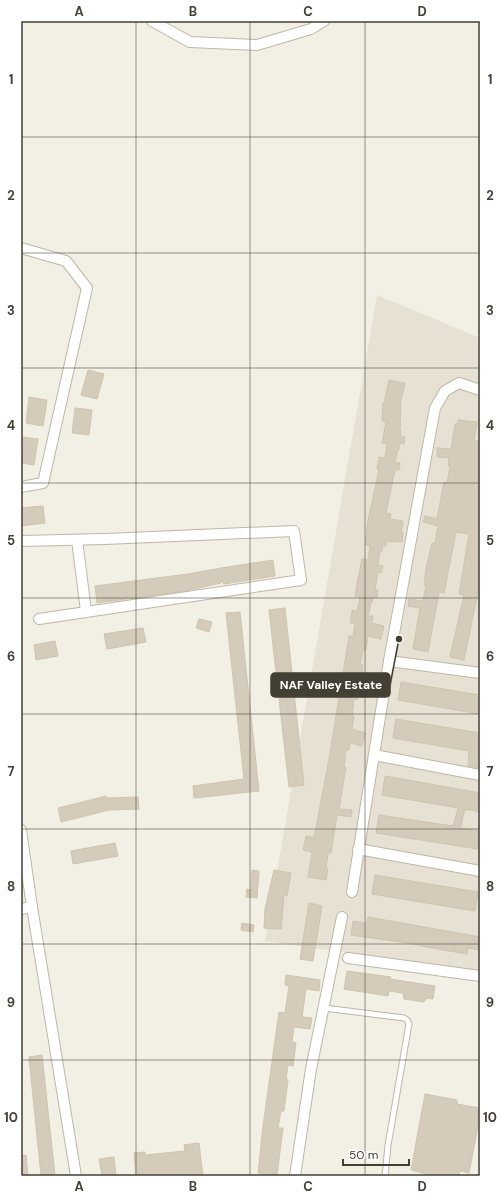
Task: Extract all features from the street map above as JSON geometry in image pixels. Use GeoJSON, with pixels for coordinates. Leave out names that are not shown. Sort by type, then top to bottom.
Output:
{"type":"FeatureCollection","features":[{"type":"Feature","properties":{"kind":"street"},"geometry":{"type":"LineString","coordinates":[[152,21],[190,42],[257,45],[311,29],[324,21]]}},
{"type":"Feature","properties":{"kind":"street"},"geometry":{"type":"LineString","coordinates":[[21,248],[66,261],[88,288],[43,484],[21,487]]}},
{"type":"Feature","properties":{"kind":"street"},"geometry":{"type":"LineString","coordinates":[[352,892],[389,661],[435,408],[445,390],[459,383],[480,390]]}},
{"type":"Feature","properties":{"kind":"street"},"geometry":{"type":"LineString","coordinates":[[21,541],[294,531],[301,580],[38,619]]}},
{"type":"Feature","properties":{"kind":"street"},"geometry":{"type":"LineString","coordinates":[[78,540],[86,612]]}},
{"type":"Feature","properties":{"kind":"street"},"geometry":{"type":"LineString","coordinates":[[389,661],[480,673]]}},
{"type":"Feature","properties":{"kind":"street"},"geometry":{"type":"LineString","coordinates":[[374,755],[480,775]]}},
{"type":"Feature","properties":{"kind":"street"},"geometry":{"type":"LineString","coordinates":[[21,830],[32,907],[76,1176]]}},
{"type":"Feature","properties":{"kind":"street"},"geometry":{"type":"LineString","coordinates":[[358,849],[480,871]]}},
{"type":"Feature","properties":{"kind":"street"},"geometry":{"type":"LineString","coordinates":[[21,909],[32,907]]}},
{"type":"Feature","properties":{"kind":"street"},"geometry":{"type":"LineString","coordinates":[[295,1176],[310,1069],[342,917]]}},
{"type":"Feature","properties":{"kind":"street"},"geometry":{"type":"LineString","coordinates":[[348,958],[480,976]]}},
{"type":"Feature","properties":{"kind":"lane"},"geometry":{"type":"LineString","coordinates":[[324,1008],[404,1018],[409,1024],[388,1145],[385,1176]]}},
{"type":"Feature","properties":{"kind":"shaded area"},"geometry":{"type":"Polygon","coordinates":[[[377,295],[480,338],[480,972],[265,941],[377,295]]]}},
{"type":"Feature","properties":{"kind":"building"},"geometry":{"type":"Polygon","coordinates":[[[88,370],[104,374],[97,399],[81,395],[88,370]]]}},
{"type":"Feature","properties":{"kind":"building"},"geometry":{"type":"Polygon","coordinates":[[[389,380],[405,383],[400,404],[400,436],[405,437],[404,444],[400,443],[398,449],[395,462],[400,463],[399,470],[395,470],[386,513],[391,514],[390,519],[403,521],[401,532],[403,532],[402,542],[387,541],[386,546],[383,545],[382,551],[380,551],[378,565],[383,566],[381,573],[378,572],[375,590],[378,590],[377,597],[373,597],[368,616],[373,616],[372,623],[384,626],[381,639],[368,636],[366,650],[363,650],[360,665],[363,665],[357,700],[354,699],[352,729],[365,733],[362,746],[350,743],[349,750],[346,750],[344,767],[346,767],[339,809],[352,810],[351,817],[337,815],[331,853],[328,853],[326,880],[308,877],[312,852],[303,850],[306,836],[314,838],[329,759],[349,636],[353,636],[355,623],[350,623],[352,610],[357,611],[360,597],[355,596],[357,584],[362,559],[368,560],[370,546],[365,545],[368,520],[379,470],[377,469],[379,457],[385,458],[387,444],[382,443],[386,422],[382,421],[383,403],[389,380]]]}},
{"type":"Feature","properties":{"kind":"building"},"geometry":{"type":"Polygon","coordinates":[[[29,397],[47,400],[43,426],[26,423],[29,397]]]}},
{"type":"Feature","properties":{"kind":"building"},"geometry":{"type":"Polygon","coordinates":[[[75,408],[92,410],[89,435],[72,433],[75,408]]]}},
{"type":"Feature","properties":{"kind":"building"},"geometry":{"type":"Polygon","coordinates":[[[458,420],[477,422],[474,441],[480,441],[480,592],[478,592],[464,660],[450,657],[464,595],[459,594],[469,534],[456,532],[444,593],[439,592],[428,652],[413,649],[420,608],[408,606],[409,599],[423,600],[426,585],[424,585],[426,569],[432,543],[435,543],[438,526],[423,522],[425,516],[437,519],[444,482],[447,483],[450,466],[448,466],[449,458],[437,457],[437,448],[451,449],[455,424],[457,424],[458,420]]]}},
{"type":"Feature","properties":{"kind":"building"},"geometry":{"type":"Polygon","coordinates":[[[21,437],[38,439],[34,465],[21,463],[21,437]]]}},
{"type":"Feature","properties":{"kind":"building"},"geometry":{"type":"Polygon","coordinates":[[[43,506],[45,523],[21,526],[21,508],[43,506]]]}},
{"type":"Feature","properties":{"kind":"building"},"geometry":{"type":"Polygon","coordinates":[[[273,560],[275,576],[224,584],[222,580],[221,583],[185,591],[97,603],[95,586],[188,574],[273,560]]]}},
{"type":"Feature","properties":{"kind":"building"},"geometry":{"type":"Polygon","coordinates":[[[285,608],[304,785],[289,787],[269,610],[285,608]]]}},
{"type":"Feature","properties":{"kind":"building"},"geometry":{"type":"Polygon","coordinates":[[[240,612],[259,791],[194,798],[193,786],[244,779],[226,613],[240,612]]]}},
{"type":"Feature","properties":{"kind":"building"},"geometry":{"type":"Polygon","coordinates":[[[199,619],[212,622],[209,632],[196,628],[199,619]]]}},
{"type":"Feature","properties":{"kind":"building"},"geometry":{"type":"Polygon","coordinates":[[[143,628],[146,642],[107,649],[104,634],[143,628]]]}},
{"type":"Feature","properties":{"kind":"building"},"geometry":{"type":"Polygon","coordinates":[[[55,641],[58,656],[36,660],[34,645],[55,641]]]}},
{"type":"Feature","properties":{"kind":"building"},"geometry":{"type":"Polygon","coordinates":[[[401,682],[480,695],[480,714],[398,700],[401,682]]]}},
{"type":"Feature","properties":{"kind":"building"},"geometry":{"type":"Polygon","coordinates":[[[396,719],[480,733],[480,768],[468,766],[469,751],[393,738],[396,719]]]}},
{"type":"Feature","properties":{"kind":"building"},"geometry":{"type":"Polygon","coordinates":[[[385,776],[480,793],[480,812],[465,809],[460,828],[480,831],[478,849],[376,833],[379,815],[453,826],[458,808],[382,795],[385,776]]]}},
{"type":"Feature","properties":{"kind":"building"},"geometry":{"type":"Polygon","coordinates":[[[106,796],[106,798],[138,797],[139,809],[109,810],[61,822],[58,808],[106,796]]]}},
{"type":"Feature","properties":{"kind":"building"},"geometry":{"type":"Polygon","coordinates":[[[115,843],[118,856],[73,864],[71,851],[115,843]]]}},
{"type":"Feature","properties":{"kind":"building"},"geometry":{"type":"Polygon","coordinates":[[[252,870],[259,871],[257,898],[246,897],[247,889],[251,890],[252,870]]]}},
{"type":"Feature","properties":{"kind":"building"},"geometry":{"type":"Polygon","coordinates":[[[274,870],[291,873],[287,896],[284,895],[281,929],[264,928],[265,909],[274,870]]]}},
{"type":"Feature","properties":{"kind":"building"},"geometry":{"type":"Polygon","coordinates":[[[375,875],[478,892],[475,911],[372,894],[375,875]]]}},
{"type":"Feature","properties":{"kind":"building"},"geometry":{"type":"Polygon","coordinates":[[[309,903],[322,906],[313,961],[300,959],[309,903]]]}},
{"type":"Feature","properties":{"kind":"building"},"geometry":{"type":"Polygon","coordinates":[[[368,917],[480,937],[480,950],[468,948],[467,954],[421,945],[351,935],[353,921],[367,923],[368,917]]]}},
{"type":"Feature","properties":{"kind":"building"},"geometry":{"type":"Polygon","coordinates":[[[242,923],[254,925],[253,932],[241,930],[242,923]]]}},
{"type":"Feature","properties":{"kind":"building"},"geometry":{"type":"Polygon","coordinates":[[[347,971],[391,977],[390,979],[435,986],[433,999],[426,998],[424,1002],[404,999],[403,993],[389,991],[388,996],[344,989],[347,971]]]}},
{"type":"Feature","properties":{"kind":"building"},"geometry":{"type":"Polygon","coordinates":[[[286,975],[320,980],[319,991],[306,989],[302,1017],[312,1018],[310,1029],[294,1027],[292,1042],[296,1043],[293,1066],[288,1065],[286,1079],[288,1080],[284,1111],[281,1111],[278,1128],[283,1128],[277,1175],[258,1173],[279,1012],[285,1013],[289,986],[285,985],[286,975]]]}},
{"type":"Feature","properties":{"kind":"building"},"geometry":{"type":"Polygon","coordinates":[[[42,1055],[55,1176],[41,1176],[29,1057],[42,1055]]]}},
{"type":"Feature","properties":{"kind":"building"},"geometry":{"type":"Polygon","coordinates":[[[425,1094],[457,1100],[457,1104],[480,1108],[469,1173],[460,1171],[459,1176],[434,1176],[411,1170],[425,1094]]]}},
{"type":"Feature","properties":{"kind":"building"},"geometry":{"type":"Polygon","coordinates":[[[199,1143],[203,1176],[136,1176],[134,1153],[145,1152],[145,1155],[185,1151],[184,1145],[199,1143]]]}},
{"type":"Feature","properties":{"kind":"building"},"geometry":{"type":"Polygon","coordinates":[[[26,1155],[28,1176],[21,1176],[21,1156],[26,1155]]]}},
{"type":"Feature","properties":{"kind":"building"},"geometry":{"type":"Polygon","coordinates":[[[114,1157],[116,1176],[102,1176],[99,1159],[114,1157]]]}},
{"type":"Feature","properties":{"kind":"place","name":"NAF Valley Estate"},"geometry":{"type":"Point","coordinates":[399,639]}}]}
